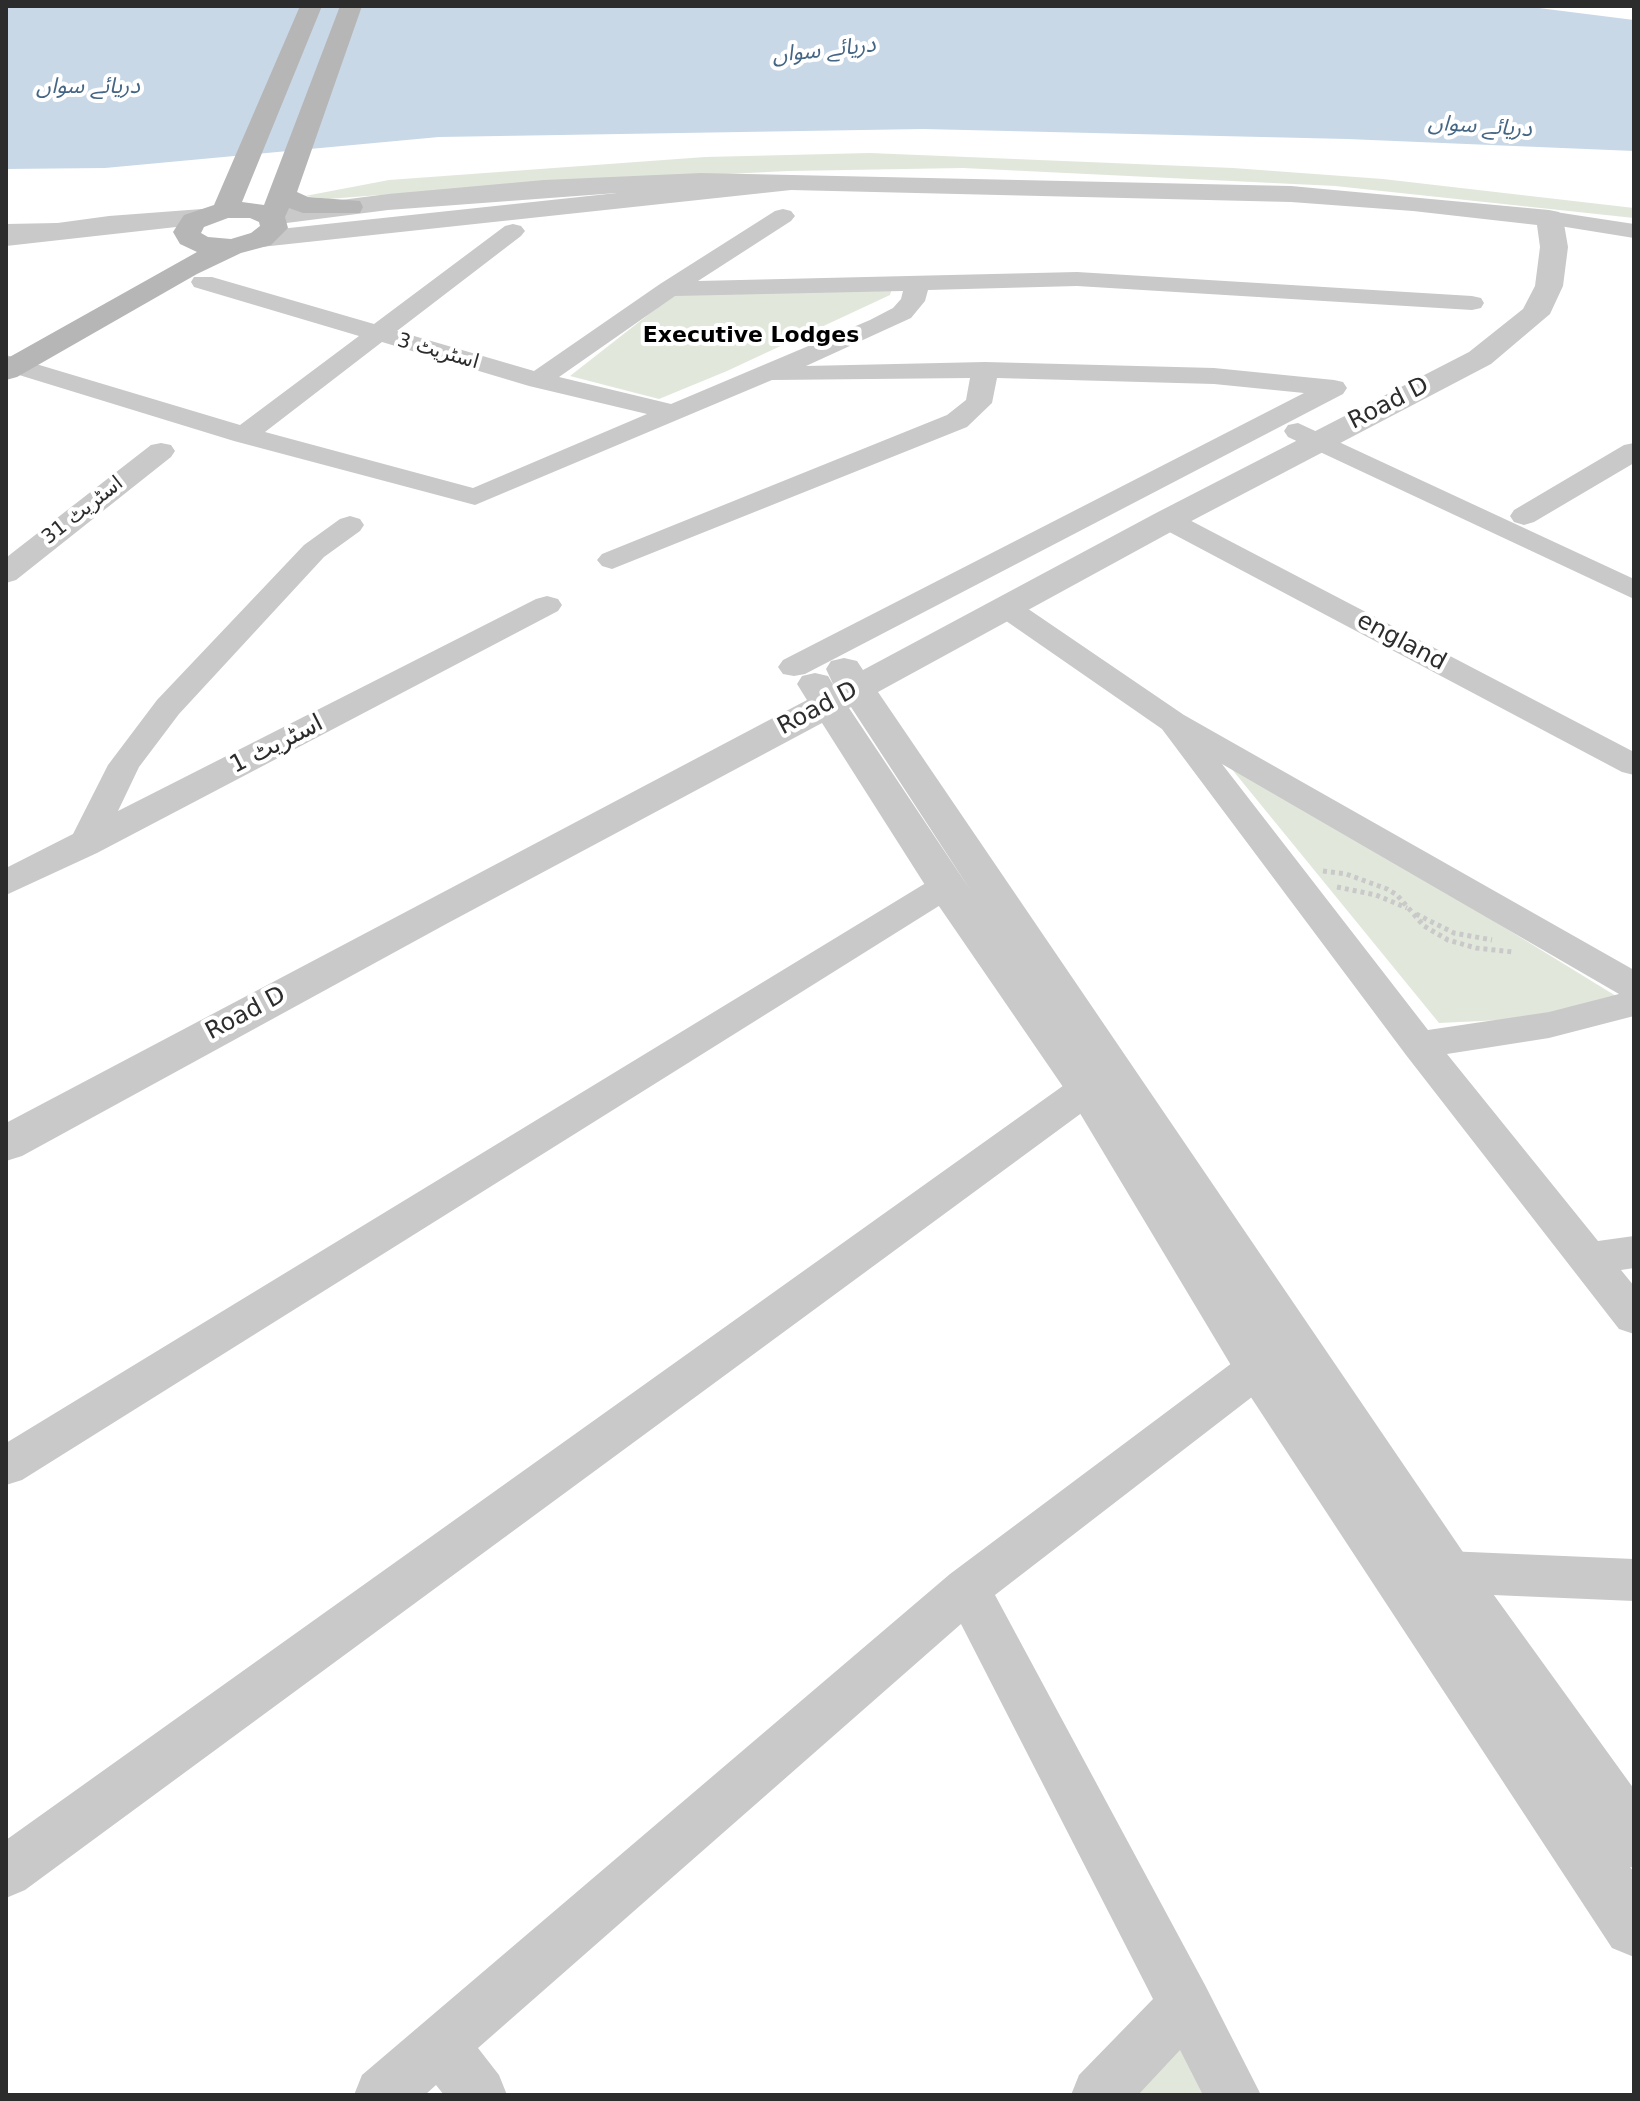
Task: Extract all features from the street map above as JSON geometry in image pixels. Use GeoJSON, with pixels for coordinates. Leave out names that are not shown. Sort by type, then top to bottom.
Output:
{"type":"FeatureCollection","features":[{"type":"Feature","properties":{"kind":"main road"},"geometry":{"type":"LineString","coordinates":[[231,247],[201,245],[213,213],[311,6]]}},
{"type":"Feature","properties":{"kind":"main road"},"geometry":{"type":"LineString","coordinates":[[13,367],[187,268],[231,247],[275,210],[351,6]]}},
{"type":"Feature","properties":{"kind":"main road"},"geometry":{"type":"LineString","coordinates":[[13,367],[151,257],[213,213],[275,210],[303,205],[350,207]]}},
{"type":"Feature","properties":{"kind":"street"},"geometry":{"type":"LineString","coordinates":[[350,207],[544,188],[701,181],[791,182],[1291,194],[1538,217],[1634,231]]}},
{"type":"Feature","properties":{"kind":"street"},"geometry":{"type":"LineString","coordinates":[[275,210],[791,182]]}},
{"type":"Feature","properties":{"kind":"street"},"geometry":{"type":"LineString","coordinates":[[6,240],[70,229],[213,213]]}},
{"type":"Feature","properties":{"kind":"street"},"geometry":{"type":"LineString","coordinates":[[6,240],[213,213]]}},
{"type":"Feature","properties":{"kind":"street"},"geometry":{"type":"LineString","coordinates":[[538,380],[669,289],[783,216]]}},
{"type":"Feature","properties":{"kind":"street","name":"Road D"},"geometry":{"type":"LineString","coordinates":[[6,1114],[828,682],[1317,431],[1480,358],[1535,314],[1549,286],[1554,247],[1538,217]]}},
{"type":"Feature","properties":{"kind":"street"},"geometry":{"type":"LineString","coordinates":[[244,435],[513,231]]}},
{"type":"Feature","properties":{"kind":"street"},"geometry":{"type":"LineString","coordinates":[[669,289],[1077,279],[1472,303]]}},
{"type":"Feature","properties":{"kind":"street"},"geometry":{"type":"LineString","coordinates":[[13,367],[244,435],[475,497],[902,313],[913,301],[918,281]]}},
{"type":"Feature","properties":{"kind":"street","name":"اسٹریٹ 3"},"geometry":{"type":"LineString","coordinates":[[203,282],[538,380],[675,413]]}},
{"type":"Feature","properties":{"kind":"street"},"geometry":{"type":"LineString","coordinates":[[757,375],[985,370],[1214,376],[1334,388],[828,682]]}},
{"type":"Feature","properties":{"kind":"street"},"geometry":{"type":"LineString","coordinates":[[612,560],[957,421],[979,403],[985,370]]}},
{"type":"Feature","properties":{"kind":"street"},"geometry":{"type":"LineString","coordinates":[[1317,431],[1524,516],[1634,568]]}},
{"type":"Feature","properties":{"kind":"street"},"geometry":{"type":"LineString","coordinates":[[1317,431],[1634,590]]}},
{"type":"Feature","properties":{"kind":"street","name":"Road D"},"geometry":{"type":"LineString","coordinates":[[6,1144],[828,682],[1007,608],[1168,520],[1317,431]]}},
{"type":"Feature","properties":{"kind":"street","name":"اسٹریٹ 31"},"geometry":{"type":"LineString","coordinates":[[6,574],[161,451]]}},
{"type":"Feature","properties":{"kind":"street"},"geometry":{"type":"LineString","coordinates":[[1524,516],[1634,451]]}},
{"type":"Feature","properties":{"kind":"street","name":"england"},"geometry":{"type":"LineString","coordinates":[[1168,520],[1634,765]]}},
{"type":"Feature","properties":{"kind":"street"},"geometry":{"type":"LineString","coordinates":[[85,845],[124,765],[168,707],[314,551],[350,525]]}},
{"type":"Feature","properties":{"kind":"street","name":"اسٹریٹ 1"},"geometry":{"type":"LineString","coordinates":[[6,883],[547,605]]}},
{"type":"Feature","properties":{"kind":"street"},"geometry":{"type":"LineString","coordinates":[[1007,608],[1173,722],[1634,986]]}},
{"type":"Feature","properties":{"kind":"street"},"geometry":{"type":"LineString","coordinates":[[828,682],[946,886],[1088,1088],[1259,1367],[1634,1926]]}},
{"type":"Feature","properties":{"kind":"street"},"geometry":{"type":"LineString","coordinates":[[828,682],[1634,1839]]}},
{"type":"Feature","properties":{"kind":"street"},"geometry":{"type":"LineString","coordinates":[[1173,722],[1419,1045],[1634,1317]]}},
{"type":"Feature","properties":{"kind":"street"},"geometry":{"type":"LineString","coordinates":[[6,1466],[946,886]]}},
{"type":"Feature","properties":{"kind":"street"},"geometry":{"type":"LineString","coordinates":[[1419,1045],[1549,1025],[1634,1003]]}},
{"type":"Feature","properties":{"kind":"street"},"geometry":{"type":"LineString","coordinates":[[6,1872],[1088,1088]]}},
{"type":"Feature","properties":{"kind":"street"},"geometry":{"type":"LineString","coordinates":[[1588,1259],[1634,1252]]}},
{"type":"Feature","properties":{"kind":"street"},"geometry":{"type":"LineString","coordinates":[[382,2095],[967,1589],[1259,1367]]}},
{"type":"Feature","properties":{"kind":"street"},"geometry":{"type":"LineString","coordinates":[[1446,1572],[1634,1580]]}},
{"type":"Feature","properties":{"kind":"street"},"geometry":{"type":"LineString","coordinates":[[967,1589],[1233,2095]]}},
{"type":"Feature","properties":{"kind":"street"},"geometry":{"type":"LineString","coordinates":[[1099,2095],[1186,2004]]}},
{"type":"Feature","properties":{"kind":"street"},"geometry":{"type":"LineString","coordinates":[[440,2044],[479,2095]]}},
{"type":"Feature","properties":{"kind":"lane"},"geometry":{"type":"LineString","coordinates":[[6,228],[43,226],[70,229]]}},
{"type":"Feature","properties":{"kind":"path"},"geometry":{"type":"LineString","coordinates":[[1298,886],[1320,871],[1346,874],[1397,895],[1435,934],[1476,948],[1525,952],[1556,941]]}},
{"type":"Feature","properties":{"kind":"path"},"geometry":{"type":"LineString","coordinates":[[1298,886],[1340,887],[1376,895],[1454,933],[1485,939],[1499,940],[1523,922]]}},
{"type":"Feature","properties":{"kind":"shaded area"},"geometry":{"type":"Polygon","coordinates":[[[870,153],[1233,168],[1383,179],[1634,208],[1634,218],[1335,186],[963,168],[789,171],[538,183],[328,199],[305,196],[389,180],[705,157],[870,153]]]}},
{"type":"Feature","properties":{"kind":"shaded area"},"geometry":{"type":"Polygon","coordinates":[[[893,285],[890,295],[659,399],[570,376],[676,293],[893,285]]]}},
{"type":"Feature","properties":{"kind":"shaded area"},"geometry":{"type":"Polygon","coordinates":[[[1217,751],[1616,996],[1523,1019],[1439,1023],[1217,751]]]}},
{"type":"Feature","properties":{"kind":"shaded area"},"geometry":{"type":"Polygon","coordinates":[[[1183,2044],[1214,2095],[1135,2095],[1183,2044]]]}},
{"type":"Feature","properties":{"kind":"water","name":"دریائے سواں"},"geometry":{"type":"Polygon","coordinates":[[[6,6],[1523,6],[1634,20],[1634,151],[1347,139],[923,129],[439,137],[105,168],[6,169],[6,6]]]}},
{"type":"Feature","properties":{"kind":"district","name":"Executive Lodges"},"geometry":{"type":"Point","coordinates":[751,336]}}]}
